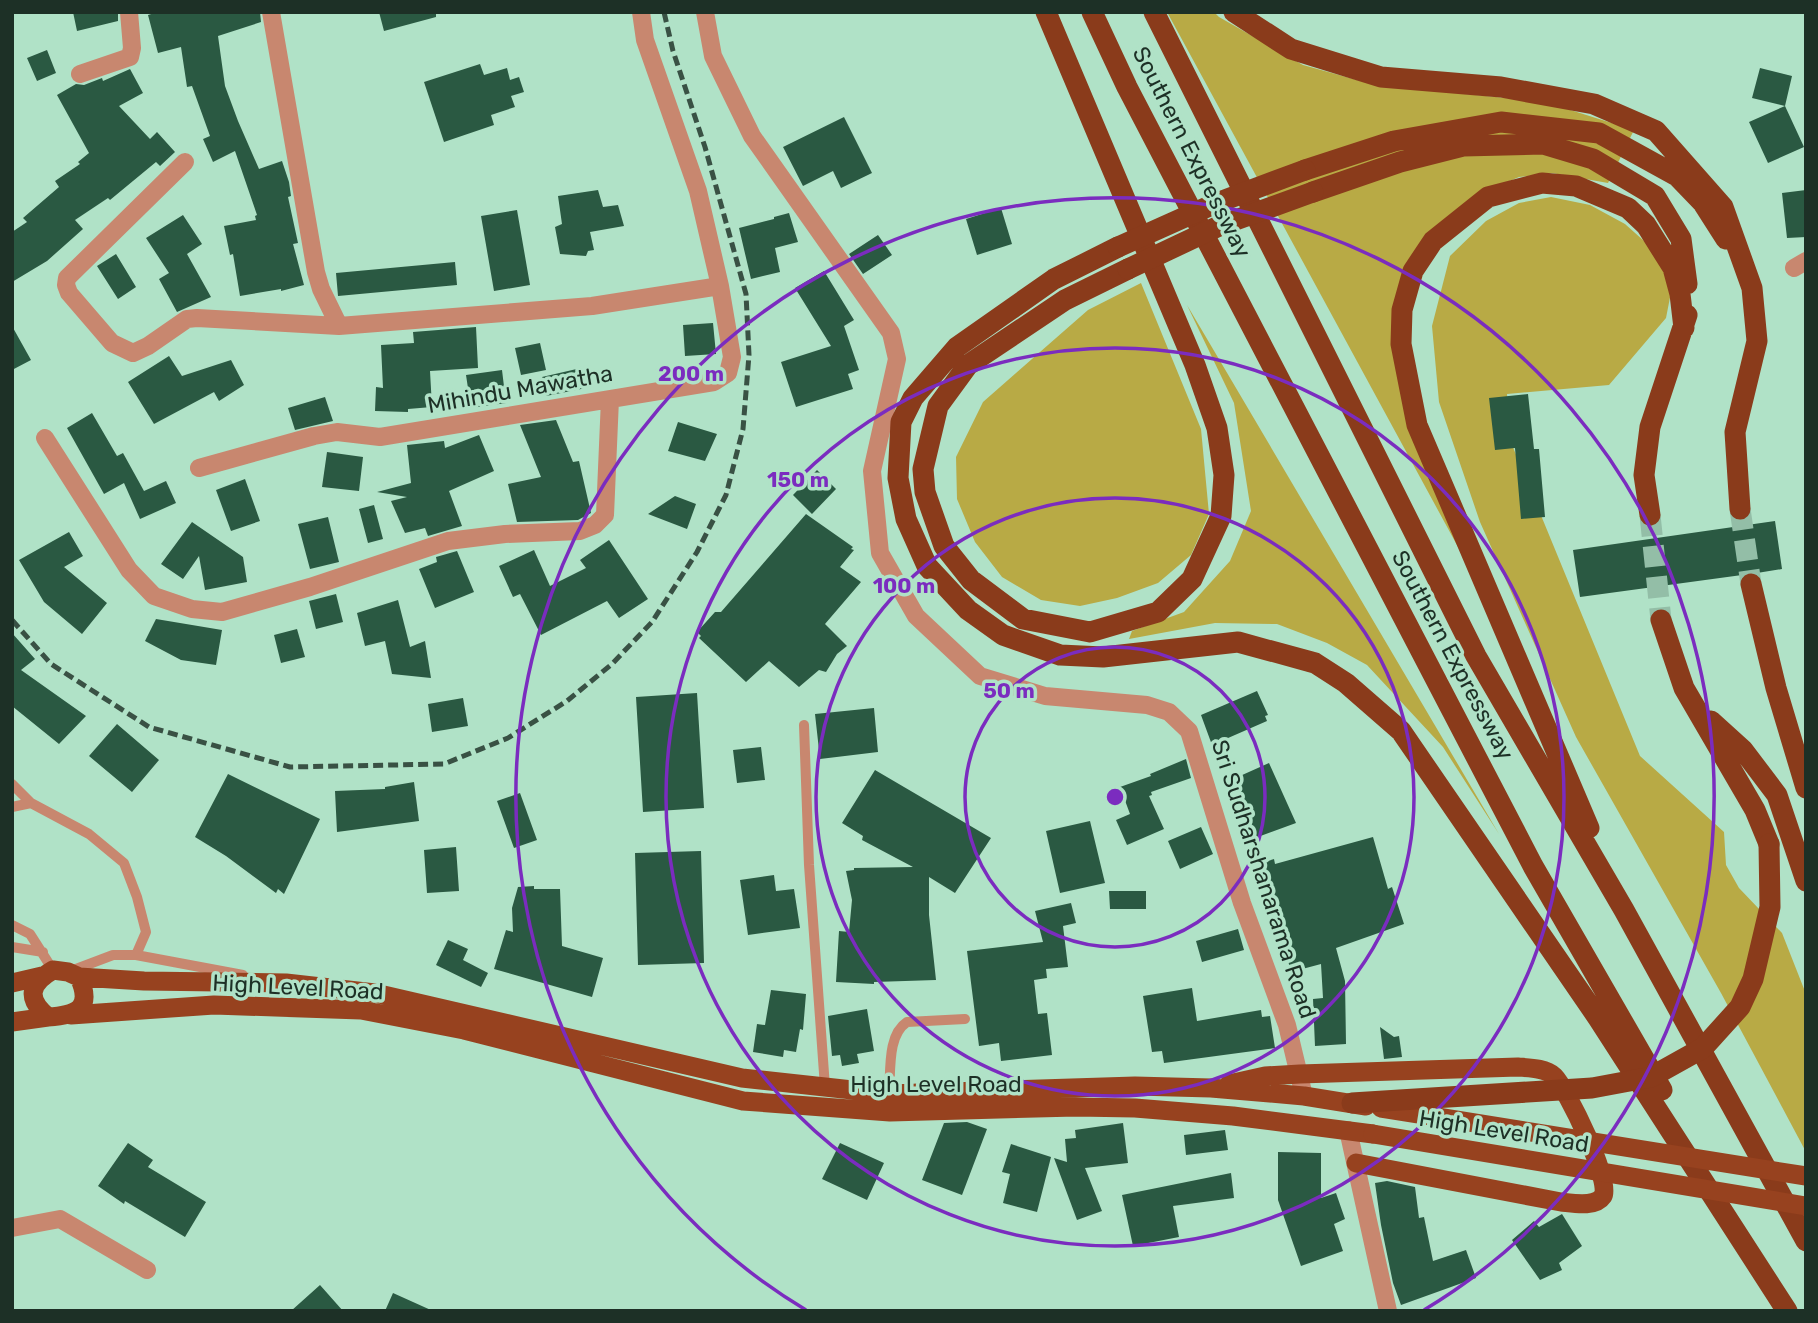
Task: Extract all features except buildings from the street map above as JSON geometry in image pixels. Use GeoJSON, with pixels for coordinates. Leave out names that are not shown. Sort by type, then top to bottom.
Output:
{"type":"FeatureCollection","features":[{"type":"Feature","properties":{"kind":"highway"},"geometry":{"type":"LineString","coordinates":[[1046,12],[1195,365],[1217,428],[1224,475],[1221,516],[1192,579],[1158,612],[1090,632],[1023,619],[971,580],[944,546],[925,492],[923,469],[938,406],[968,365],[1065,300],[1128,268],[1219,226],[1400,162],[1463,146],[1543,144],[1593,159],[1655,196],[1681,239],[1689,305],[1684,328],[1650,427],[1644,475],[1650,515]]}},
{"type":"Feature","properties":{"kind":"highway","name":"Southern Expressway"},"geometry":{"type":"LineString","coordinates":[[1092,12],[1140,112],[1533,866],[1788,1311]]}},
{"type":"Feature","properties":{"kind":"highway","name":"Southern Expressway"},"geometry":{"type":"LineString","coordinates":[[1154,12],[1476,656],[1624,910],[1806,1241]]}},
{"type":"Feature","properties":{"kind":"highway"},"geometry":{"type":"LineString","coordinates":[[1234,12],[1291,49],[1381,76],[1501,87],[1594,104],[1656,131],[1724,207],[1752,288],[1757,341],[1735,432],[1740,509]]}},
{"type":"Feature","properties":{"kind":"highway"},"geometry":{"type":"LineString","coordinates":[[1746,270],[1703,203],[1677,176],[1599,133],[1501,122],[1394,141],[1214,204],[1054,279],[957,347],[913,398],[901,422],[898,478],[906,519],[927,566],[968,610],[1003,635],[1060,655],[1103,657],[1238,642],[1315,663],[1346,683],[1401,731],[1598,1018],[1788,1311]]}},
{"type":"Feature","properties":{"kind":"highway"},"geometry":{"type":"LineString","coordinates":[[1624,910],[1417,425],[1401,344],[1402,310],[1413,271],[1433,241],[1488,197],[1542,183],[1576,186],[1628,208],[1646,225],[1674,268],[1684,328]]}},
{"type":"Feature","properties":{"kind":"highway"},"geometry":{"type":"LineString","coordinates":[[1751,584],[1776,688],[1806,788]]}},
{"type":"Feature","properties":{"kind":"highway"},"geometry":{"type":"LineString","coordinates":[[1352,1103],[1592,1088],[1651,1077],[1703,1048],[1740,1007],[1753,979],[1770,906],[1769,844],[1755,810],[1684,688],[1661,620]]}},
{"type":"Feature","properties":{"kind":"highway"},"geometry":{"type":"LineString","coordinates":[[1776,688],[1798,717],[1806,734]]}},
{"type":"Feature","properties":{"kind":"highway"},"geometry":{"type":"LineString","coordinates":[[1698,709],[1743,750],[1777,795],[1806,881]]}},
{"type":"Feature","properties":{"kind":"highway"},"geometry":{"type":"LineString","coordinates":[[12,1022],[71,1015],[80,1009],[85,990],[61,974],[33,989],[33,1000],[38,1009],[48,1017]]}},
{"type":"Feature","properties":{"kind":"highway","name":"High Level Road"},"geometry":{"type":"LineString","coordinates":[[12,983],[61,974],[144,981],[286,983],[375,993],[741,1078],[889,1094],[1135,1086],[1211,1088],[1304,1096],[1806,1176]]}},
{"type":"Feature","properties":{"kind":"highway","name":"High Level Road"},"geometry":{"type":"LineString","coordinates":[[71,1015],[214,1005],[361,1010],[464,1030],[743,1101],[890,1112],[1076,1107],[1233,1115],[1348,1130],[1806,1206]]}},
{"type":"Feature","properties":{"kind":"highway"},"geometry":{"type":"LineString","coordinates":[[1211,1088],[1265,1076],[1300,1073],[1518,1067],[1546,1071],[1554,1076],[1569,1099],[1603,1175],[1605,1192],[1599,1200],[1593,1202],[1561,1202],[1356,1163]]}},
{"type":"Feature","properties":{"kind":"street"},"geometry":{"type":"LineString","coordinates":[[80,74],[130,57],[132,48],[129,12]]}},
{"type":"Feature","properties":{"kind":"street"},"geometry":{"type":"LineString","coordinates":[[271,12],[316,272],[339,326]]}},
{"type":"Feature","properties":{"kind":"street","name":"Mihindu Mawatha"},"geometry":{"type":"LineString","coordinates":[[199,468],[314,436],[337,432],[380,437],[715,382],[728,373],[732,356],[720,286],[698,191],[645,40],[641,12]]}},
{"type":"Feature","properties":{"kind":"street","name":"Sri Sudharshanarama Road"},"geometry":{"type":"LineString","coordinates":[[705,12],[713,55],[752,136],[891,333],[897,359],[872,471],[880,553],[916,616],[980,676],[1045,696],[1147,705],[1169,712],[1189,731],[1242,903],[1287,1025],[1304,1096]]}},
{"type":"Feature","properties":{"kind":"street"},"geometry":{"type":"LineString","coordinates":[[185,162],[70,272],[67,278],[69,293],[112,343],[127,351],[137,351],[187,320],[197,318],[339,326],[592,306],[720,286]]}},
{"type":"Feature","properties":{"kind":"street"},"geometry":{"type":"LineString","coordinates":[[45,438],[129,570],[154,596],[192,609],[222,612],[310,587],[448,541],[505,534],[580,531],[595,525],[605,515],[610,399]]}},
{"type":"Feature","properties":{"kind":"street"},"geometry":{"type":"LineString","coordinates":[[1348,1130],[1388,1311]]}},
{"type":"Feature","properties":{"kind":"street"},"geometry":{"type":"LineString","coordinates":[[12,1228],[60,1219],[148,1270]]}},
{"type":"Feature","properties":{"kind":"lane"},"geometry":{"type":"LineString","coordinates":[[804,725],[809,865],[825,1087]]}},
{"type":"Feature","properties":{"kind":"lane"},"geometry":{"type":"LineString","coordinates":[[12,784],[31,803],[89,834],[124,863],[146,932],[136,955]]}},
{"type":"Feature","properties":{"kind":"lane"},"geometry":{"type":"LineString","coordinates":[[12,807],[31,803]]}},
{"type":"Feature","properties":{"kind":"lane"},"geometry":{"type":"LineString","coordinates":[[12,925],[30,934],[61,974],[113,955],[136,955],[286,983]]}},
{"type":"Feature","properties":{"kind":"lane"},"geometry":{"type":"LineString","coordinates":[[12,947],[43,952]]}},
{"type":"Feature","properties":{"kind":"lane"},"geometry":{"type":"LineString","coordinates":[[889,1094],[893,1043],[899,1027],[907,1022],[965,1019]]}},
{"type":"Feature","properties":{"kind":"shaded area"},"geometry":{"type":"Polygon","coordinates":[[[1167,12],[1214,12],[1303,65],[1375,85],[1545,102],[1634,130],[1608,183],[1552,173],[1519,177],[1477,195],[1434,228],[1394,352],[1464,558],[1167,12]]]}},
{"type":"Feature","properties":{"kind":"shaded area"},"geometry":{"type":"Polygon","coordinates":[[[1551,197],[1590,205],[1625,224],[1662,257],[1673,282],[1666,318],[1609,385],[1507,394],[1510,440],[1640,756],[1724,832],[1726,865],[1739,888],[1782,933],[1806,994],[1806,1152],[1721,993],[1576,737],[1480,522],[1439,402],[1432,326],[1450,256],[1486,221],[1519,203],[1551,197]]]}},
{"type":"Feature","properties":{"kind":"shaded area"},"geometry":{"type":"Polygon","coordinates":[[[1141,283],[1201,429],[1209,514],[1191,555],[1158,583],[1117,598],[1080,606],[1041,600],[1002,577],[975,542],[957,499],[956,457],[983,402],[1088,310],[1141,283]]]}},
{"type":"Feature","properties":{"kind":"shaded area"},"geometry":{"type":"Polygon","coordinates":[[[1187,305],[1499,834],[1443,747],[1367,665],[1327,643],[1277,624],[1215,623],[1129,639],[1132,631],[1184,612],[1230,561],[1251,511],[1234,403],[1187,305]]]}},
{"type":"Feature","properties":{"kind":"tunnel"},"geometry":{"type":"LineString","coordinates":[[1740,509],[1751,584]]}},
{"type":"Feature","properties":{"kind":"tunnel"},"geometry":{"type":"LineString","coordinates":[[1650,515],[1661,620]]}},
{"type":"Feature","properties":{"kind":"railway"},"geometry":{"type":"LineString","coordinates":[[12,620],[51,664],[149,727],[290,767],[444,764],[508,738],[567,701],[612,664],[652,622],[697,552],[726,495],[743,429],[749,355],[746,294],[705,147],[673,51],[664,12]]}}]}
